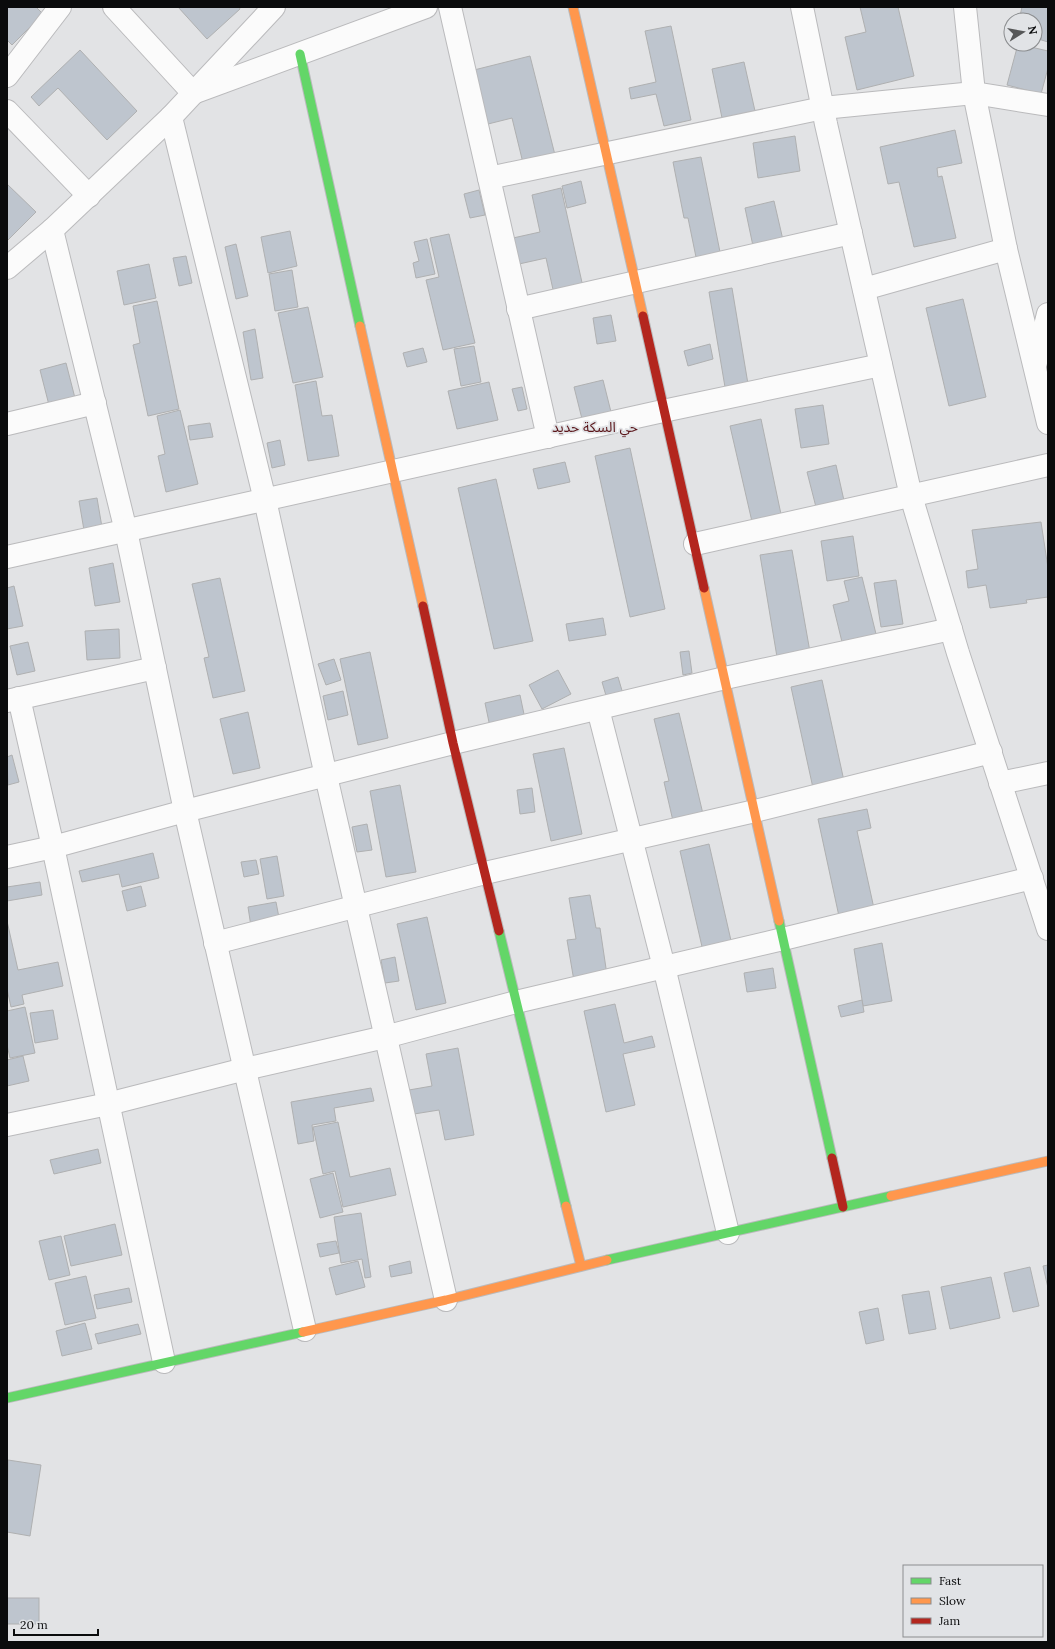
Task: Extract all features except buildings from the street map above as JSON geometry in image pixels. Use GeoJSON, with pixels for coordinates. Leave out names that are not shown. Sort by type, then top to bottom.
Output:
{"type":"FeatureCollection","features":[{"type":"Feature","properties":{"kind":"street"},"geometry":{"type":"LineString","coordinates":[[7,76],[60,7]]}},
{"type":"Feature","properties":{"kind":"street"},"geometry":{"type":"LineString","coordinates":[[114,7],[193,94]]}},
{"type":"Feature","properties":{"kind":"street"},"geometry":{"type":"LineString","coordinates":[[7,268],[89,196],[171,117],[274,7]]}},
{"type":"Feature","properties":{"kind":"street"},"geometry":{"type":"LineString","coordinates":[[193,94],[426,7]]}},
{"type":"Feature","properties":{"kind":"street"},"geometry":{"type":"LineString","coordinates":[[450,7],[548,437]]}},
{"type":"Feature","properties":{"kind":"street"},"geometry":{"type":"LineString","coordinates":[[573,7],[843,1207]]}},
{"type":"Feature","properties":{"kind":"street"},"geometry":{"type":"LineString","coordinates":[[802,7],[823,108],[911,496],[951,629],[1048,929]]}},
{"type":"Feature","properties":{"kind":"street"},"geometry":{"type":"LineString","coordinates":[[965,7],[974,93],[1006,249],[1048,423]]}},
{"type":"Feature","properties":{"kind":"street"},"geometry":{"type":"LineString","coordinates":[[300,54],[453,743],[581,1266]]}},
{"type":"Feature","properties":{"kind":"street"},"geometry":{"type":"LineString","coordinates":[[489,178],[823,108],[974,93],[1048,105]]}},
{"type":"Feature","properties":{"kind":"street"},"geometry":{"type":"LineString","coordinates":[[7,111],[89,196]]}},
{"type":"Feature","properties":{"kind":"street"},"geometry":{"type":"LineString","coordinates":[[171,117],[265,500],[355,907],[446,1300]]}},
{"type":"Feature","properties":{"kind":"street"},"geometry":{"type":"LineString","coordinates":[[52,230],[126,531],[185,811],[305,1330]]}},
{"type":"Feature","properties":{"kind":"street"},"geometry":{"type":"LineString","coordinates":[[518,309],[635,281],[851,233]]}},
{"type":"Feature","properties":{"kind":"street"},"geometry":{"type":"LineString","coordinates":[[864,288],[1006,249]]}},
{"type":"Feature","properties":{"kind":"street"},"geometry":{"type":"LineString","coordinates":[[1035,365],[1048,314]]}},
{"type":"Feature","properties":{"kind":"street"},"geometry":{"type":"LineString","coordinates":[[7,557],[663,411],[881,365]]}},
{"type":"Feature","properties":{"kind":"street"},"geometry":{"type":"LineString","coordinates":[[7,424],[95,403]]}},
{"type":"Feature","properties":{"kind":"street"},"geometry":{"type":"LineString","coordinates":[[695,544],[1048,465]]}},
{"type":"Feature","properties":{"kind":"street"},"geometry":{"type":"LineString","coordinates":[[7,857],[53,847],[185,811],[453,743],[725,678],[951,629]]}},
{"type":"Feature","properties":{"kind":"street"},"geometry":{"type":"LineString","coordinates":[[155,668],[13,699],[53,847],[164,1362]]}},
{"type":"Feature","properties":{"kind":"street"},"geometry":{"type":"LineString","coordinates":[[598,709],[630,839],[664,967],[728,1233]]}},
{"type":"Feature","properties":{"kind":"street"},"geometry":{"type":"LineString","coordinates":[[216,943],[485,873],[755,811],[990,752]]}},
{"type":"Feature","properties":{"kind":"street"},"geometry":{"type":"LineString","coordinates":[[1000,783],[1048,773]]}},
{"type":"Feature","properties":{"kind":"street"},"geometry":{"type":"LineString","coordinates":[[7,1125],[108,1104],[245,1069],[385,1037],[516,1002],[1032,878]]}},
{"type":"Feature","properties":{"kind":"street"},"geometry":{"type":"LineString","coordinates":[[7,1398],[305,1330],[446,1300],[581,1266],[1048,1161]]}},
{"type":"Feature","properties":{"kind":"traffic: fast"},"geometry":{"type":"LineString","coordinates":[[300,54],[360,326]]}},
{"type":"Feature","properties":{"kind":"traffic: fast"},"geometry":{"type":"LineString","coordinates":[[779,921],[832,1158]]}},
{"type":"Feature","properties":{"kind":"traffic: fast"},"geometry":{"type":"LineString","coordinates":[[499,931],[566,1206]]}},
{"type":"Feature","properties":{"kind":"traffic: fast"},"geometry":{"type":"LineString","coordinates":[[607,1260],[891,1196]]}},
{"type":"Feature","properties":{"kind":"traffic: fast"},"geometry":{"type":"LineString","coordinates":[[7,1398],[303,1332]]}},
{"type":"Feature","properties":{"kind":"traffic: slow"},"geometry":{"type":"LineString","coordinates":[[573,7],[643,316]]}},
{"type":"Feature","properties":{"kind":"traffic: slow"},"geometry":{"type":"LineString","coordinates":[[360,326],[423,606]]}},
{"type":"Feature","properties":{"kind":"traffic: slow"},"geometry":{"type":"LineString","coordinates":[[704,588],[779,921]]}},
{"type":"Feature","properties":{"kind":"traffic: slow"},"geometry":{"type":"LineString","coordinates":[[891,1196],[1048,1161]]}},
{"type":"Feature","properties":{"kind":"traffic: slow"},"geometry":{"type":"LineString","coordinates":[[566,1206],[581,1266]]}},
{"type":"Feature","properties":{"kind":"traffic: slow"},"geometry":{"type":"LineString","coordinates":[[303,1332],[446,1300],[607,1260]]}},
{"type":"Feature","properties":{"kind":"traffic: jam"},"geometry":{"type":"LineString","coordinates":[[643,316],[704,588]]}},
{"type":"Feature","properties":{"kind":"traffic: jam"},"geometry":{"type":"LineString","coordinates":[[423,606],[453,743],[499,931]]}},
{"type":"Feature","properties":{"kind":"traffic: jam"},"geometry":{"type":"LineString","coordinates":[[832,1158],[843,1207]]}},
{"type":"Feature","properties":{"kind":"district","name":"حي السكة حديد"},"geometry":{"type":"Point","coordinates":[595,427]}}]}
